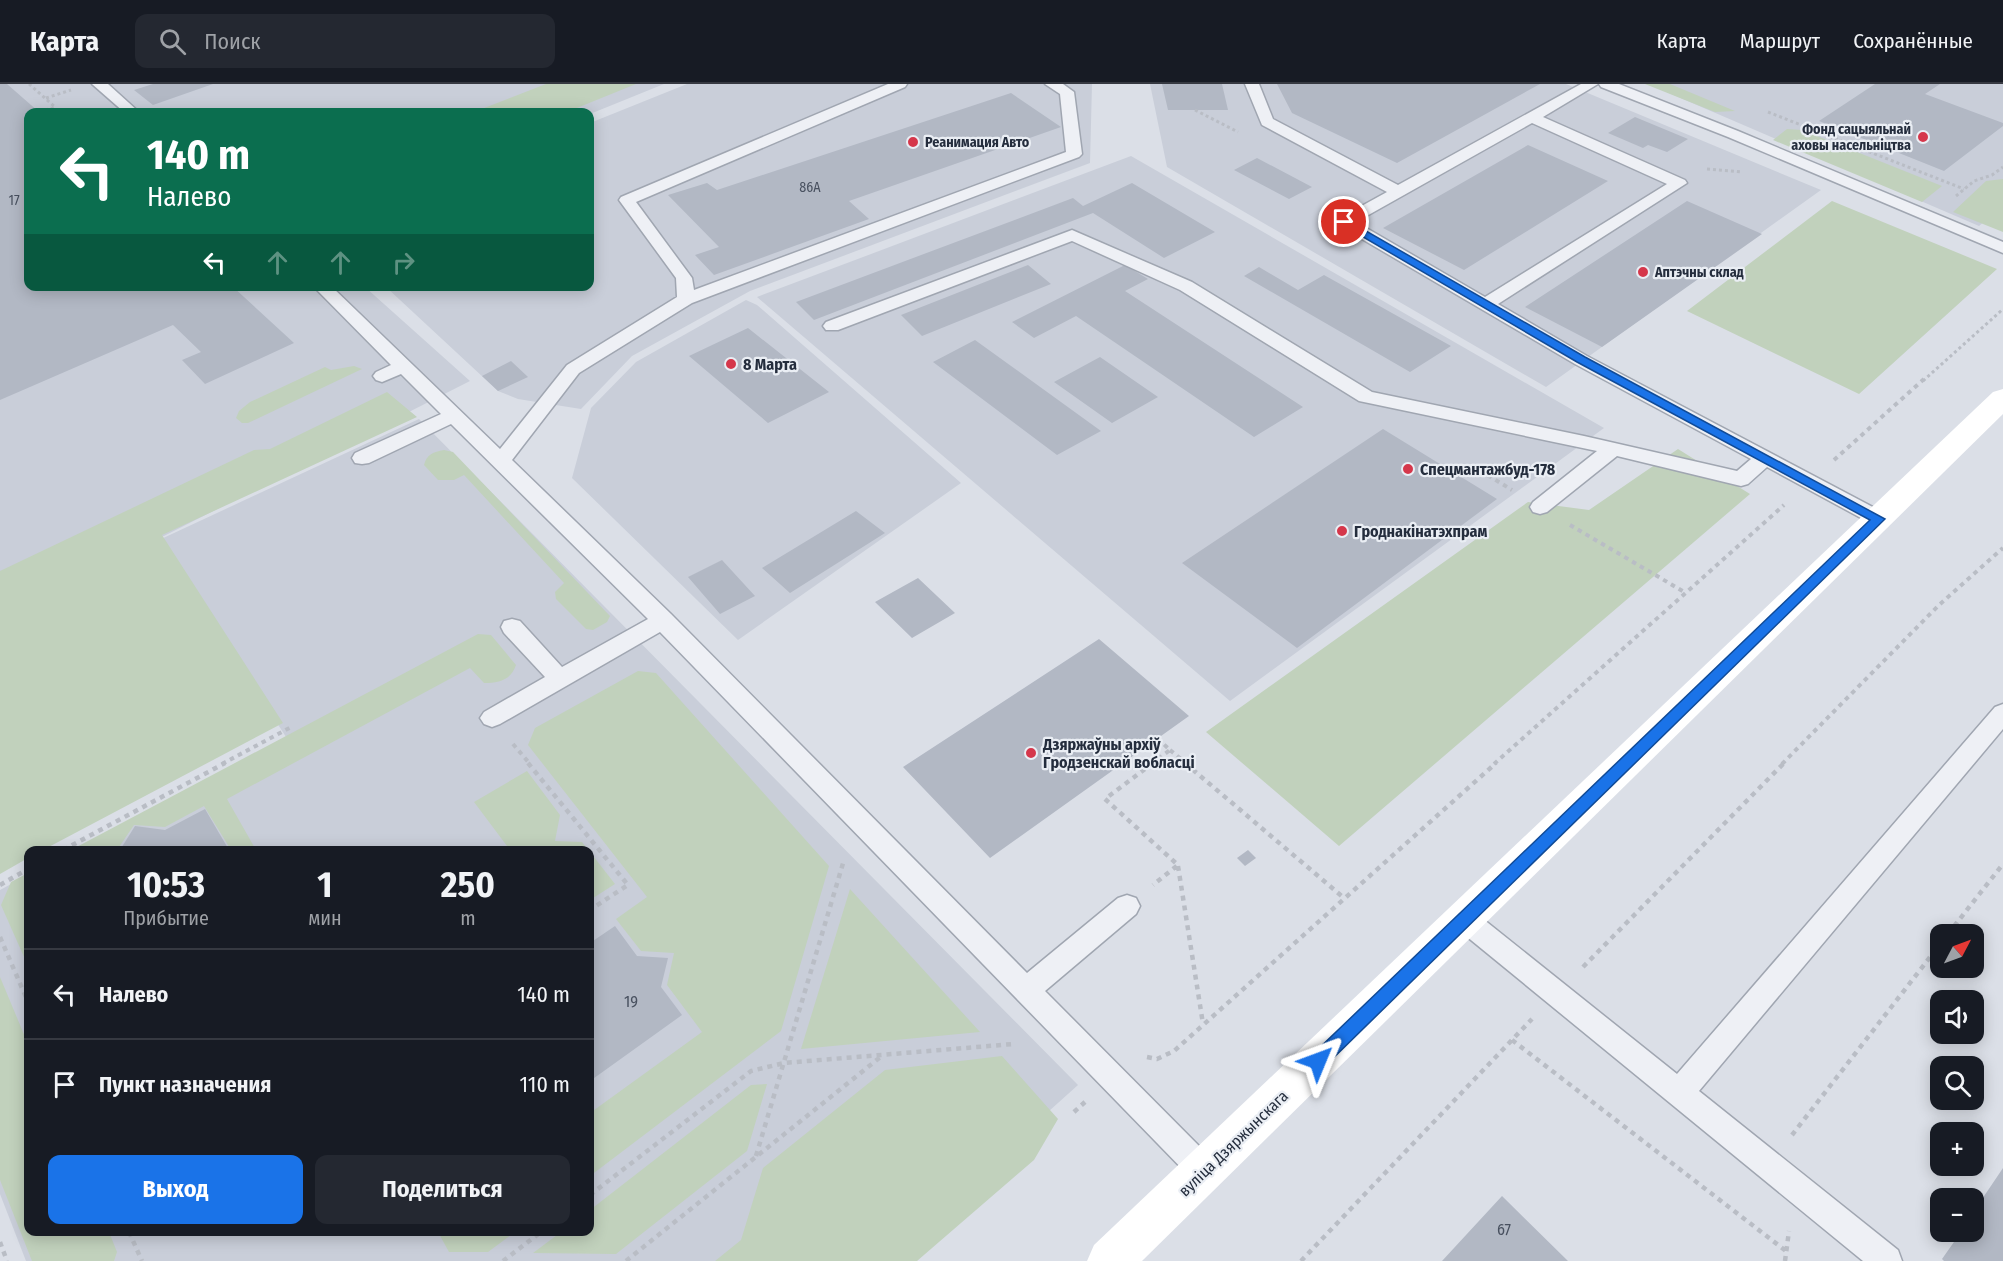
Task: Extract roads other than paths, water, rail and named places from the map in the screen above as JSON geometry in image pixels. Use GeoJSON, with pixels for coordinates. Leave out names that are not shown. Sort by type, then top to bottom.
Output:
{"type":"FeatureCollection","features":[{"type":"Feature","properties":{"kind":"main road","name":"вуліца Дзяржынскага"},"geometry":{"type":"LineString","coordinates":[[1110,1261],[2003,398]]}},
{"type":"Feature","properties":{"kind":"lane"},"geometry":{"type":"LineString","coordinates":[[686,299],[684,278],[627,200],[900,84]]}},
{"type":"Feature","properties":{"kind":"lane"},"geometry":{"type":"LineString","coordinates":[[501,461],[573,369],[686,299],[1074,154],[1067,92],[1052,84]]}},
{"type":"Feature","properties":{"kind":"lane"},"geometry":{"type":"LineString","coordinates":[[1252,84],[1267,122],[1399,192]]}},
{"type":"Feature","properties":{"kind":"lane"},"geometry":{"type":"LineString","coordinates":[[1591,84],[1534,118],[1344,222],[1581,360],[1878,519]]}},
{"type":"Feature","properties":{"kind":"lane"},"geometry":{"type":"LineString","coordinates":[[1606,84],[1733,134],[2003,248]]}},
{"type":"Feature","properties":{"kind":"lane"},"geometry":{"type":"LineString","coordinates":[[103,87],[127,108]]}},
{"type":"Feature","properties":{"kind":"lane"},"geometry":{"type":"LineString","coordinates":[[1486,304],[1679,183],[1534,118]]}},
{"type":"Feature","properties":{"kind":"lane"},"geometry":{"type":"LineString","coordinates":[[832,326],[1072,235],[1186,286],[1366,397],[1613,448],[1741,478],[1765,458]]}},
{"type":"Feature","properties":{"kind":"lane"},"geometry":{"type":"LineString","coordinates":[[326,291],[663,620],[1204,1171]]}},
{"type":"Feature","properties":{"kind":"lane"},"geometry":{"type":"LineString","coordinates":[[382,376],[403,366]]}},
{"type":"Feature","properties":{"kind":"lane"},"geometry":{"type":"LineString","coordinates":[[362,459],[453,415]]}},
{"type":"Feature","properties":{"kind":"lane"},"geometry":{"type":"LineString","coordinates":[[1540,507],[1613,448]]}},
{"type":"Feature","properties":{"kind":"lane"},"geometry":{"type":"LineString","coordinates":[[492,718],[663,620]]}},
{"type":"Feature","properties":{"kind":"lane"},"geometry":{"type":"LineString","coordinates":[[512,627],[560,679]]}},
{"type":"Feature","properties":{"kind":"lane"},"geometry":{"type":"LineString","coordinates":[[1679,1093],[2003,713]]}},
{"type":"Feature","properties":{"kind":"lane"},"geometry":{"type":"LineString","coordinates":[[1026,990],[1127,906]]}},
{"type":"Feature","properties":{"kind":"lane"},"geometry":{"type":"LineString","coordinates":[[1464,920],[1887,1261]]}},
{"type":"Feature","properties":{"kind":"place","name":"Фонд сацыяльнай аховы насельніцтва"},"geometry":{"type":"Point","coordinates":[1923,137]}},
{"type":"Feature","properties":{"kind":"place","name":"Реанимация Авто"},"geometry":{"type":"Point","coordinates":[913,142]}},
{"type":"Feature","properties":{"kind":"place","name":"Аптэчны склад"},"geometry":{"type":"Point","coordinates":[1643,272]}},
{"type":"Feature","properties":{"kind":"place","name":"8 Марта"},"geometry":{"type":"Point","coordinates":[731,364]}},
{"type":"Feature","properties":{"kind":"place","name":"Спецмантажбуд-178"},"geometry":{"type":"Point","coordinates":[1408,469]}},
{"type":"Feature","properties":{"kind":"place","name":"Гроднакінатэхпрам"},"geometry":{"type":"Point","coordinates":[1342,531]}},
{"type":"Feature","properties":{"kind":"place","name":"Дзяржаўны архіў Гродзенскай вобласці"},"geometry":{"type":"Point","coordinates":[1031,753]}}]}
